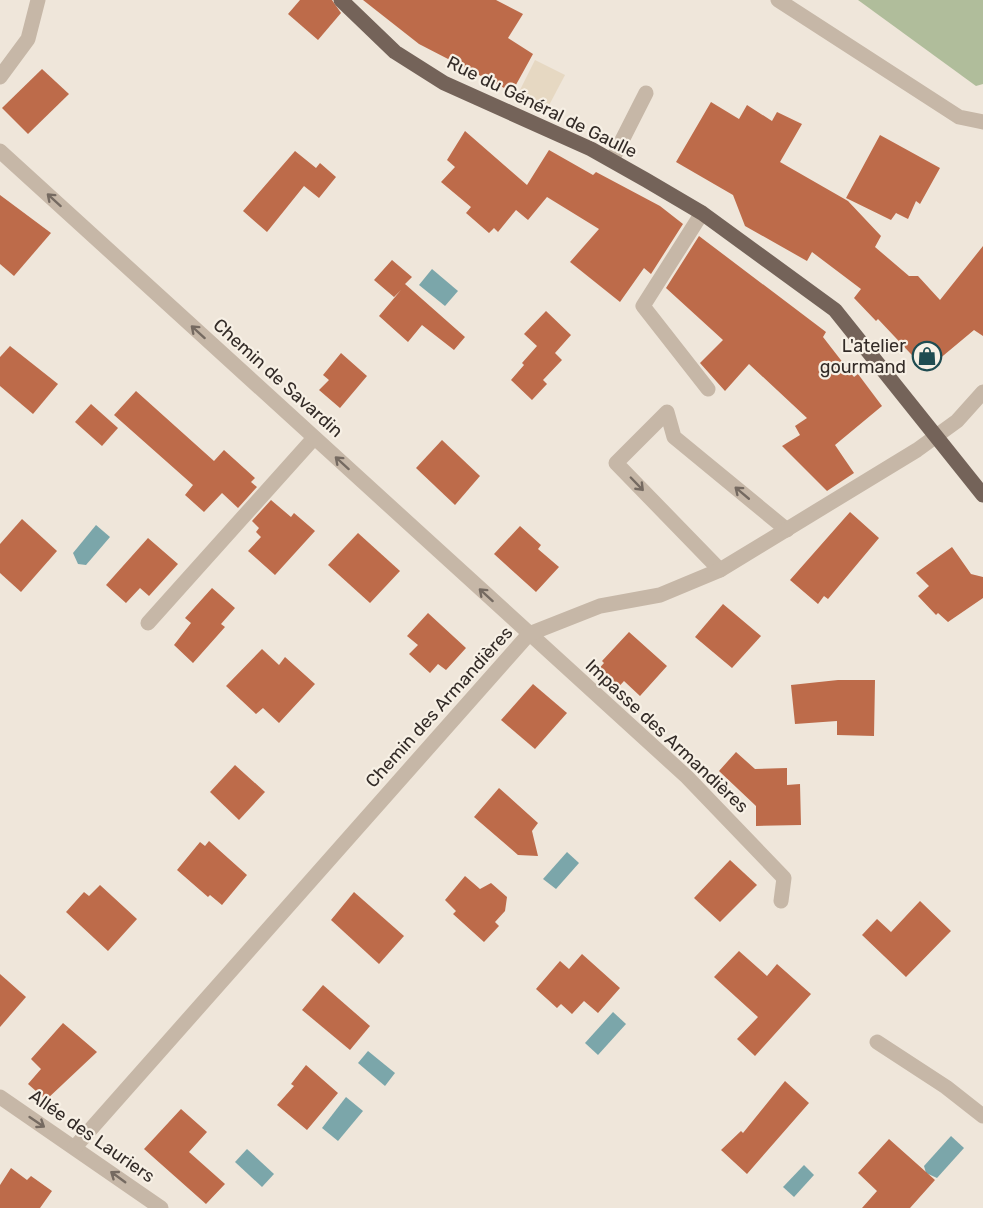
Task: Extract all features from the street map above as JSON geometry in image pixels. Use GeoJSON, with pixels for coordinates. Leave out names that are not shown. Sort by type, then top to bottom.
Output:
{"type":"FeatureCollection","features":[{"type":"Feature","properties":{"kind":"main road","name":"Rue du Général de Gaulle"},"geometry":{"type":"LineString","coordinates":[[340,0],[395,52],[444,83],[521,115],[612,160],[702,213],[835,310],[983,495]]}},
{"type":"Feature","properties":{"kind":"street"},"geometry":{"type":"LineString","coordinates":[[0,77],[28,39],[38,0]]}},
{"type":"Feature","properties":{"kind":"street"},"geometry":{"type":"LineString","coordinates":[[778,0],[959,117],[983,122]]}},
{"type":"Feature","properties":{"kind":"street"},"geometry":{"type":"LineString","coordinates":[[612,160],[646,93]]}},
{"type":"Feature","properties":{"kind":"street","name":"Chemin de Savardin"},"geometry":{"type":"LineString","coordinates":[[0,151],[530,634]]}},
{"type":"Feature","properties":{"kind":"street"},"geometry":{"type":"LineString","coordinates":[[702,213],[643,306],[708,389]]}},
{"type":"Feature","properties":{"kind":"street","name":"Chemin des Armandières"},"geometry":{"type":"LineString","coordinates":[[75,1147],[530,634],[600,606],[660,595],[720,570],[936,437],[957,422],[983,392]]}},
{"type":"Feature","properties":{"kind":"street"},"geometry":{"type":"LineString","coordinates":[[720,570],[616,463],[667,412],[674,437],[787,530]]}},
{"type":"Feature","properties":{"kind":"street"},"geometry":{"type":"LineString","coordinates":[[148,624],[314,438]]}},
{"type":"Feature","properties":{"kind":"street","name":"Impasse des Armandières"},"geometry":{"type":"LineString","coordinates":[[530,634],[687,777],[784,878],[781,901]]}},
{"type":"Feature","properties":{"kind":"street"},"geometry":{"type":"LineString","coordinates":[[877,1042],[946,1087],[983,1116]]}},
{"type":"Feature","properties":{"kind":"street","name":"Allée des Lauriers"},"geometry":{"type":"LineString","coordinates":[[0,1097],[161,1208]]}},
{"type":"Feature","properties":{"kind":"green space"},"geometry":{"type":"Polygon","coordinates":[[[858,0],[983,0],[983,84],[976,86],[858,0]]]}},
{"type":"Feature","properties":{"kind":"shaded area"},"geometry":{"type":"Polygon","coordinates":[[[535,60],[565,75],[547,109],[518,94],[535,60]]]}},
{"type":"Feature","properties":{"kind":"water"},"geometry":{"type":"Polygon","coordinates":[[[432,269],[458,291],[445,306],[419,285],[432,269]]]}},
{"type":"Feature","properties":{"kind":"water"},"geometry":{"type":"Polygon","coordinates":[[[96,525],[110,537],[86,565],[78,564],[73,553],[96,525]]]}},
{"type":"Feature","properties":{"kind":"water"},"geometry":{"type":"Polygon","coordinates":[[[567,852],[579,863],[556,889],[543,879],[567,852]]]}},
{"type":"Feature","properties":{"kind":"water"},"geometry":{"type":"Polygon","coordinates":[[[613,1012],[626,1024],[598,1055],[585,1043],[613,1012]]]}},
{"type":"Feature","properties":{"kind":"water"},"geometry":{"type":"Polygon","coordinates":[[[368,1051],[395,1073],[385,1086],[358,1063],[368,1051]]]}},
{"type":"Feature","properties":{"kind":"water"},"geometry":{"type":"Polygon","coordinates":[[[346,1097],[363,1111],[338,1141],[322,1128],[346,1097]]]}},
{"type":"Feature","properties":{"kind":"water"},"geometry":{"type":"Polygon","coordinates":[[[951,1136],[964,1148],[937,1178],[926,1173],[924,1166],[951,1136]]]}},
{"type":"Feature","properties":{"kind":"water"},"geometry":{"type":"Polygon","coordinates":[[[247,1149],[274,1174],[262,1187],[235,1162],[247,1149]]]}},
{"type":"Feature","properties":{"kind":"water"},"geometry":{"type":"Polygon","coordinates":[[[804,1165],[814,1175],[794,1197],[783,1187],[804,1165]]]}},
{"type":"Feature","properties":{"kind":"building"},"geometry":{"type":"Polygon","coordinates":[[[300,0],[332,0],[341,13],[318,40],[288,14],[300,0]]]}},
{"type":"Feature","properties":{"kind":"building"},"geometry":{"type":"Polygon","coordinates":[[[363,0],[496,0],[523,14],[508,38],[533,54],[512,92],[419,44],[363,0]]]}},
{"type":"Feature","properties":{"kind":"building"},"geometry":{"type":"Polygon","coordinates":[[[42,69],[69,94],[28,134],[2,108],[42,69]]]}},
{"type":"Feature","properties":{"kind":"building"},"geometry":{"type":"Polygon","coordinates":[[[711,102],[739,119],[747,105],[772,121],[777,112],[802,124],[780,162],[848,201],[881,236],[875,247],[909,276],[918,276],[940,300],[983,246],[983,336],[974,330],[926,370],[878,319],[876,321],[854,298],[861,289],[812,252],[807,261],[745,226],[733,195],[676,162],[711,102]]]}},
{"type":"Feature","properties":{"kind":"building"},"geometry":{"type":"Polygon","coordinates":[[[465,131],[527,185],[549,150],[593,175],[596,172],[660,206],[683,224],[651,274],[644,268],[620,302],[570,262],[599,229],[547,197],[528,220],[516,210],[498,232],[494,228],[489,233],[466,213],[471,207],[441,182],[455,167],[447,160],[465,131]]]}},
{"type":"Feature","properties":{"kind":"building"},"geometry":{"type":"Polygon","coordinates":[[[880,135],[940,168],[920,204],[916,201],[908,219],[896,213],[891,220],[846,198],[880,135]]]}},
{"type":"Feature","properties":{"kind":"building"},"geometry":{"type":"Polygon","coordinates":[[[295,151],[316,168],[320,163],[336,177],[319,198],[304,186],[267,232],[243,211],[295,151]]]}},
{"type":"Feature","properties":{"kind":"building"},"geometry":{"type":"Polygon","coordinates":[[[0,195],[51,233],[14,276],[0,264],[0,195]]]}},
{"type":"Feature","properties":{"kind":"building"},"geometry":{"type":"Polygon","coordinates":[[[699,236],[826,332],[823,337],[854,377],[858,374],[882,406],[835,445],[854,473],[827,491],[782,446],[800,435],[795,426],[807,418],[749,364],[725,391],[700,363],[723,340],[666,288],[699,236]]]}},
{"type":"Feature","properties":{"kind":"building"},"geometry":{"type":"Polygon","coordinates":[[[392,260],[412,277],[405,284],[465,337],[454,350],[422,325],[408,342],[379,316],[401,290],[394,297],[374,280],[392,260]]]}},
{"type":"Feature","properties":{"kind":"building"},"geometry":{"type":"Polygon","coordinates":[[[546,311],[571,335],[555,353],[562,360],[543,380],[547,384],[532,400],[511,380],[537,346],[524,334],[546,311]]]}},
{"type":"Feature","properties":{"kind":"building"},"geometry":{"type":"Polygon","coordinates":[[[10,346],[58,384],[33,414],[0,386],[0,357],[10,346]]]}},
{"type":"Feature","properties":{"kind":"building"},"geometry":{"type":"Polygon","coordinates":[[[341,353],[367,376],[340,408],[319,390],[329,380],[323,375],[341,353]]]}},
{"type":"Feature","properties":{"kind":"building"},"geometry":{"type":"Polygon","coordinates":[[[136,391],[214,461],[224,450],[255,478],[251,482],[257,487],[238,508],[222,493],[204,512],[185,495],[193,485],[114,415],[136,391]]]}},
{"type":"Feature","properties":{"kind":"building"},"geometry":{"type":"Polygon","coordinates":[[[91,404],[118,428],[102,446],[75,422],[91,404]]]}},
{"type":"Feature","properties":{"kind":"building"},"geometry":{"type":"Polygon","coordinates":[[[442,440],[480,476],[455,505],[416,468],[442,440]]]}},
{"type":"Feature","properties":{"kind":"building"},"geometry":{"type":"Polygon","coordinates":[[[271,500],[291,517],[294,513],[315,531],[275,575],[248,551],[261,537],[256,532],[259,528],[252,521],[271,500]]]}},
{"type":"Feature","properties":{"kind":"building"},"geometry":{"type":"Polygon","coordinates":[[[850,512],[879,538],[828,599],[824,596],[818,604],[790,580],[850,512]]]}},
{"type":"Feature","properties":{"kind":"building"},"geometry":{"type":"Polygon","coordinates":[[[22,519],[57,551],[21,592],[0,573],[0,544],[22,519]]]}},
{"type":"Feature","properties":{"kind":"building"},"geometry":{"type":"Polygon","coordinates":[[[520,526],[541,545],[538,549],[559,567],[536,592],[494,554],[520,526]]]}},
{"type":"Feature","properties":{"kind":"building"},"geometry":{"type":"Polygon","coordinates":[[[358,533],[400,571],[370,603],[328,565],[358,533]]]}},
{"type":"Feature","properties":{"kind":"building"},"geometry":{"type":"Polygon","coordinates":[[[148,538],[178,564],[149,596],[140,588],[126,603],[106,585],[148,538]]]}},
{"type":"Feature","properties":{"kind":"building"},"geometry":{"type":"Polygon","coordinates":[[[952,547],[971,574],[983,577],[983,598],[948,622],[938,613],[936,615],[918,596],[929,586],[916,573],[952,547]]]}},
{"type":"Feature","properties":{"kind":"building"},"geometry":{"type":"Polygon","coordinates":[[[212,588],[235,608],[221,624],[225,627],[193,663],[174,645],[191,623],[185,618],[212,588]]]}},
{"type":"Feature","properties":{"kind":"building"},"geometry":{"type":"Polygon","coordinates":[[[723,604],[761,636],[732,668],[695,637],[723,604]]]}},
{"type":"Feature","properties":{"kind":"building"},"geometry":{"type":"Polygon","coordinates":[[[428,613],[466,648],[446,670],[438,664],[430,673],[409,654],[418,645],[407,636],[428,613]]]}},
{"type":"Feature","properties":{"kind":"building"},"geometry":{"type":"Polygon","coordinates":[[[629,632],[667,666],[640,696],[624,681],[615,691],[595,673],[604,663],[602,661],[629,632]]]}},
{"type":"Feature","properties":{"kind":"building"},"geometry":{"type":"Polygon","coordinates":[[[262,649],[279,665],[285,657],[315,684],[279,723],[263,708],[256,714],[226,686],[262,649]]]}},
{"type":"Feature","properties":{"kind":"building"},"geometry":{"type":"Polygon","coordinates":[[[838,680],[875,680],[874,736],[837,735],[837,721],[795,724],[791,685],[838,680]]]}},
{"type":"Feature","properties":{"kind":"building"},"geometry":{"type":"Polygon","coordinates":[[[533,684],[567,713],[535,749],[501,720],[533,684]]]}},
{"type":"Feature","properties":{"kind":"building"},"geometry":{"type":"Polygon","coordinates":[[[736,752],[755,769],[787,768],[787,785],[800,784],[801,825],[756,826],[756,806],[719,771],[736,752]]]}},
{"type":"Feature","properties":{"kind":"building"},"geometry":{"type":"Polygon","coordinates":[[[235,765],[265,792],[239,820],[210,792],[235,765]]]}},
{"type":"Feature","properties":{"kind":"building"},"geometry":{"type":"Polygon","coordinates":[[[499,788],[538,823],[532,831],[538,856],[518,855],[474,817],[499,788]]]}},
{"type":"Feature","properties":{"kind":"building"},"geometry":{"type":"Polygon","coordinates":[[[209,841],[247,875],[222,905],[210,895],[208,897],[177,870],[200,842],[205,846],[209,841]]]}},
{"type":"Feature","properties":{"kind":"building"},"geometry":{"type":"Polygon","coordinates":[[[730,860],[757,885],[720,922],[694,898],[730,860]]]}},
{"type":"Feature","properties":{"kind":"building"},"geometry":{"type":"Polygon","coordinates":[[[465,876],[480,889],[491,883],[507,897],[505,911],[495,922],[499,926],[484,942],[453,914],[456,911],[445,900],[465,876]]]}},
{"type":"Feature","properties":{"kind":"building"},"geometry":{"type":"Polygon","coordinates":[[[100,885],[137,919],[108,951],[66,912],[84,892],[89,896],[100,885]]]}},
{"type":"Feature","properties":{"kind":"building"},"geometry":{"type":"Polygon","coordinates":[[[354,892],[404,936],[379,964],[331,920],[354,892]]]}},
{"type":"Feature","properties":{"kind":"building"},"geometry":{"type":"Polygon","coordinates":[[[920,901],[951,931],[906,977],[862,935],[877,919],[891,932],[920,901]]]}},
{"type":"Feature","properties":{"kind":"building"},"geometry":{"type":"Polygon","coordinates":[[[739,951],[767,976],[777,964],[811,994],[755,1056],[737,1039],[758,1017],[714,977],[739,951]]]}},
{"type":"Feature","properties":{"kind":"building"},"geometry":{"type":"Polygon","coordinates":[[[582,954],[620,988],[598,1013],[584,1001],[572,1014],[561,1004],[557,1008],[536,989],[560,961],[569,969],[582,954]]]}},
{"type":"Feature","properties":{"kind":"building"},"geometry":{"type":"Polygon","coordinates":[[[0,974],[26,997],[0,1027],[0,974]]]}},
{"type":"Feature","properties":{"kind":"building"},"geometry":{"type":"Polygon","coordinates":[[[323,985],[370,1026],[350,1050],[302,1010],[323,985]]]}},
{"type":"Feature","properties":{"kind":"building"},"geometry":{"type":"Polygon","coordinates":[[[63,1023],[97,1052],[46,1100],[28,1084],[41,1069],[31,1059],[63,1023]]]}},
{"type":"Feature","properties":{"kind":"building"},"geometry":{"type":"Polygon","coordinates":[[[306,1065],[338,1093],[307,1130],[277,1105],[294,1086],[291,1084],[306,1065]]]}},
{"type":"Feature","properties":{"kind":"building"},"geometry":{"type":"Polygon","coordinates":[[[785,1081],[809,1103],[747,1174],[721,1150],[741,1131],[743,1133],[785,1081]]]}},
{"type":"Feature","properties":{"kind":"building"},"geometry":{"type":"Polygon","coordinates":[[[181,1109],[207,1132],[189,1152],[225,1184],[206,1204],[144,1149],[181,1109]]]}},
{"type":"Feature","properties":{"kind":"building"},"geometry":{"type":"Polygon","coordinates":[[[889,1139],[935,1180],[910,1208],[862,1208],[877,1191],[858,1173],[889,1139]]]}},
{"type":"Feature","properties":{"kind":"building"},"geometry":{"type":"Polygon","coordinates":[[[11,1168],[27,1180],[31,1176],[52,1191],[40,1208],[0,1208],[0,1185],[11,1168]]]}},
{"type":"Feature","properties":{"kind":"place","name":"L'atelier gourmand"},"geometry":{"type":"Point","coordinates":[927,356]}}]}
